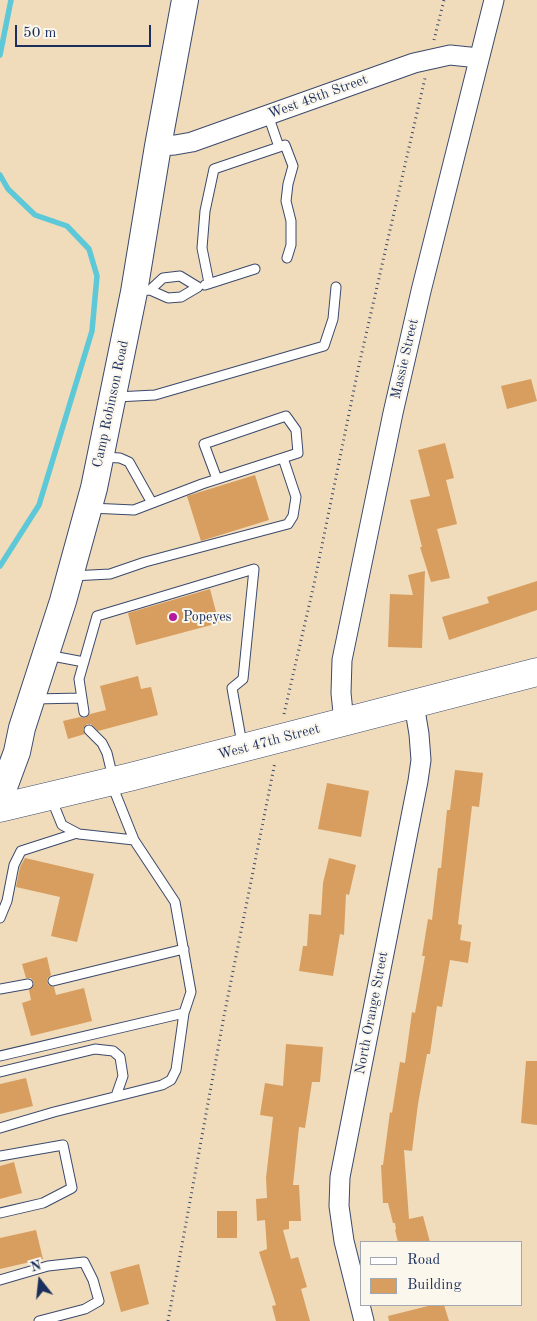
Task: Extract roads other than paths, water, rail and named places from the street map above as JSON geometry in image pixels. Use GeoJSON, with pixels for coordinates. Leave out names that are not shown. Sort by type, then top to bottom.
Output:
{"type":"FeatureCollection","features":[{"type":"Feature","properties":{"kind":"main road","name":"Camp Robinson Road"},"geometry":{"type":"LineString","coordinates":[[0,798],[17,752],[22,728],[69,576],[88,508],[113,397],[142,291],[158,146],[185,0]]}},
{"type":"Feature","properties":{"kind":"main road","name":"West 47th Street"},"geometry":{"type":"LineString","coordinates":[[0,808],[280,739],[537,672]]}},
{"type":"Feature","properties":{"kind":"street","name":"Massie Street"},"geometry":{"type":"LineString","coordinates":[[344,722],[341,693],[342,660],[393,414],[421,291],[494,0]]}},
{"type":"Feature","properties":{"kind":"street","name":"West 48th Street"},"geometry":{"type":"LineString","coordinates":[[158,146],[192,142],[429,59],[450,55],[479,58]]}},
{"type":"Feature","properties":{"kind":"street","name":"North Orange Street"},"geometry":{"type":"LineString","coordinates":[[360,1305],[344,1241],[339,1206],[340,1177],[418,781],[421,760],[414,704]]}},
{"type":"Feature","properties":{"kind":"street","name":"North Orange Street"},"geometry":{"type":"LineString","coordinates":[[360,1306],[364,1321]]}},
{"type":"Feature","properties":{"kind":"lane"},"geometry":{"type":"LineString","coordinates":[[268,115],[293,166],[286,201],[291,221],[291,244],[287,258]]}},
{"type":"Feature","properties":{"kind":"lane"},"geometry":{"type":"LineString","coordinates":[[209,284],[202,248],[205,211],[214,169],[282,146]]}},
{"type":"Feature","properties":{"kind":"lane"},"geometry":{"type":"LineString","coordinates":[[142,291],[168,298],[180,297],[198,287],[255,269]]}},
{"type":"Feature","properties":{"kind":"lane"},"geometry":{"type":"LineString","coordinates":[[142,291],[164,278],[180,276],[198,287]]}},
{"type":"Feature","properties":{"kind":"lane"},"geometry":{"type":"LineString","coordinates":[[113,397],[155,395],[324,346],[333,319],[336,287]]}},
{"type":"Feature","properties":{"kind":"lane"},"geometry":{"type":"LineString","coordinates":[[88,508],[134,510],[217,479],[298,453],[296,430],[286,416],[204,444],[217,479]]}},
{"type":"Feature","properties":{"kind":"lane"},"geometry":{"type":"LineString","coordinates":[[100,457],[120,458],[129,462],[152,503]]}},
{"type":"Feature","properties":{"kind":"lane"},"geometry":{"type":"LineString","coordinates":[[69,576],[110,574],[145,562],[288,524],[293,516],[296,497],[283,458]]}},
{"type":"Feature","properties":{"kind":"lane"},"geometry":{"type":"LineString","coordinates":[[84,712],[79,679],[97,616],[254,569],[243,679],[232,688],[243,748]]}},
{"type":"Feature","properties":{"kind":"lane"},"geometry":{"type":"LineString","coordinates":[[45,655],[84,662]]}},
{"type":"Feature","properties":{"kind":"lane"},"geometry":{"type":"LineString","coordinates":[[31,699],[82,698]]}},
{"type":"Feature","properties":{"kind":"lane"},"geometry":{"type":"LineString","coordinates":[[0,1128],[162,1085],[171,1080],[176,1070],[184,1013],[191,992],[175,902],[134,840],[112,781],[107,753],[102,743],[89,730]]}},
{"type":"Feature","properties":{"kind":"lane"},"geometry":{"type":"LineString","coordinates":[[50,796],[62,825],[77,833],[134,840]]}},
{"type":"Feature","properties":{"kind":"lane"},"geometry":{"type":"LineString","coordinates":[[0,918],[14,865],[21,851],[77,833]]}},
{"type":"Feature","properties":{"kind":"lane"},"geometry":{"type":"LineString","coordinates":[[53,981],[184,949]]}},
{"type":"Feature","properties":{"kind":"lane"},"geometry":{"type":"LineString","coordinates":[[0,989],[28,984]]}},
{"type":"Feature","properties":{"kind":"lane"},"geometry":{"type":"LineString","coordinates":[[0,1056],[184,1013]]}},
{"type":"Feature","properties":{"kind":"lane"},"geometry":{"type":"LineString","coordinates":[[0,1072],[95,1049],[112,1051],[120,1057],[123,1076],[117,1096]]}},
{"type":"Feature","properties":{"kind":"lane"},"geometry":{"type":"LineString","coordinates":[[0,1156],[63,1145],[72,1188],[43,1203],[0,1213]]}},
{"type":"Feature","properties":{"kind":"lane"},"geometry":{"type":"LineString","coordinates":[[0,1280],[48,1266],[84,1262],[93,1280],[99,1301],[85,1309],[39,1321]]}},
{"type":"Feature","properties":{"kind":"waterway"},"geometry":{"type":"LineString","coordinates":[[0,55],[11,0]]}},
{"type":"Feature","properties":{"kind":"waterway"},"geometry":{"type":"LineString","coordinates":[[0,175],[8,189],[35,215],[67,226],[89,249],[97,276],[92,331],[39,505],[0,566]]}},
{"type":"Feature","properties":{"kind":"place","name":"Popeyes"},"geometry":{"type":"Point","coordinates":[173,617]}}]}
